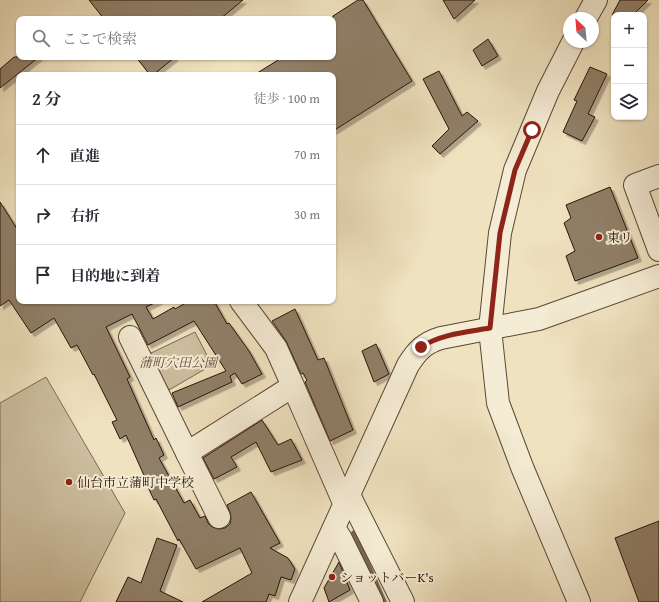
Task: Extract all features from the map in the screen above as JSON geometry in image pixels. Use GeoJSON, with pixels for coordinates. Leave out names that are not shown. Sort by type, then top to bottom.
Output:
{"type":"FeatureCollection","features":[{"type":"Feature","properties":{"kind":"street"},"geometry":{"type":"LineString","coordinates":[[589,12],[596,0]]}},
{"type":"Feature","properties":{"kind":"street"},"geometry":{"type":"LineString","coordinates":[[570,48],[548,91],[515,170],[500,233],[490,328],[498,403],[522,467],[579,602]]}},
{"type":"Feature","properties":{"kind":"street"},"geometry":{"type":"LineString","coordinates":[[659,176],[635,185],[659,250]]}},
{"type":"Feature","properties":{"kind":"street"},"geometry":{"type":"LineString","coordinates":[[300,602],[408,366],[421,347],[434,340],[539,319],[659,276]]}},
{"type":"Feature","properties":{"kind":"street"},"geometry":{"type":"LineString","coordinates":[[243,304],[276,348],[292,386],[347,500],[403,602]]}},
{"type":"Feature","properties":{"kind":"street"},"geometry":{"type":"LineString","coordinates":[[130,337],[219,517]]}},
{"type":"Feature","properties":{"kind":"street"},"geometry":{"type":"LineString","coordinates":[[187,453],[292,386]]}},
{"type":"Feature","properties":{"kind":"street"},"geometry":{"type":"LineString","coordinates":[[334,528],[341,539],[372,602]]}},
{"type":"Feature","properties":{"kind":"green space","name":"蒲町穴田公園"},"geometry":{"type":"Polygon","coordinates":[[[195,332],[212,365],[169,390],[149,354],[195,332]]]}},
{"type":"Feature","properties":{"kind":"green space"},"geometry":{"type":"Polygon","coordinates":[[[46,377],[125,513],[80,602],[0,602],[0,403],[46,377]]]}},
{"type":"Feature","properties":{"kind":"building"},"geometry":{"type":"Polygon","coordinates":[[[89,0],[243,0],[224,16],[102,16],[89,0]]]}},
{"type":"Feature","properties":{"kind":"building"},"geometry":{"type":"Polygon","coordinates":[[[358,0],[363,0],[412,81],[336,129],[336,72],[259,72],[278,60],[336,60],[336,16],[333,16],[358,0]]]}},
{"type":"Feature","properties":{"kind":"building"},"geometry":{"type":"Polygon","coordinates":[[[443,0],[475,0],[454,19],[443,0]]]}},
{"type":"Feature","properties":{"kind":"building"},"geometry":{"type":"Polygon","coordinates":[[[620,0],[648,0],[636,12],[614,12],[620,0]]]}},
{"type":"Feature","properties":{"kind":"building"},"geometry":{"type":"Polygon","coordinates":[[[488,39],[498,56],[482,66],[473,50],[488,39]]]}},
{"type":"Feature","properties":{"kind":"building"},"geometry":{"type":"Polygon","coordinates":[[[14,57],[16,57],[16,60],[35,60],[20,72],[16,72],[16,75],[0,88],[0,69],[14,57]]]}},
{"type":"Feature","properties":{"kind":"building"},"geometry":{"type":"Polygon","coordinates":[[[138,60],[171,60],[157,72],[148,72],[138,60]]]}},
{"type":"Feature","properties":{"kind":"building"},"geometry":{"type":"Polygon","coordinates":[[[590,67],[607,74],[588,114],[595,117],[582,141],[563,132],[577,101],[574,100],[590,67]]]}},
{"type":"Feature","properties":{"kind":"building"},"geometry":{"type":"Polygon","coordinates":[[[439,71],[462,116],[467,112],[478,121],[440,154],[432,146],[449,129],[423,79],[439,71]]]}},
{"type":"Feature","properties":{"kind":"building","name":"東リ"},"geometry":{"type":"Polygon","coordinates":[[[610,187],[638,258],[575,281],[566,256],[575,251],[564,223],[571,218],[566,205],[610,187]]]}},
{"type":"Feature","properties":{"kind":"building"},"geometry":{"type":"Polygon","coordinates":[[[0,202],[16,227],[16,304],[152,304],[146,307],[153,319],[174,307],[175,309],[184,304],[216,304],[227,324],[229,323],[249,351],[262,374],[242,384],[235,373],[230,376],[232,382],[178,407],[172,393],[226,371],[194,321],[148,345],[132,314],[106,327],[130,377],[127,379],[154,440],[156,438],[164,455],[159,458],[184,503],[190,500],[200,518],[205,516],[208,523],[212,527],[219,529],[225,528],[230,524],[231,518],[227,505],[251,492],[280,543],[270,548],[288,558],[295,569],[291,580],[281,577],[275,596],[269,594],[266,602],[202,602],[252,573],[240,548],[196,569],[179,539],[178,541],[156,499],[154,500],[126,435],[120,439],[112,422],[117,420],[94,374],[93,375],[77,345],[71,348],[54,318],[31,333],[9,300],[0,306],[0,202]]]}},
{"type":"Feature","properties":{"kind":"building"},"geometry":{"type":"Polygon","coordinates":[[[295,309],[318,360],[324,358],[353,430],[330,441],[305,382],[307,380],[303,373],[301,374],[286,341],[272,321],[295,309]]]}},
{"type":"Feature","properties":{"kind":"building"},"geometry":{"type":"Polygon","coordinates":[[[376,344],[389,374],[374,382],[362,351],[376,344]]]}},
{"type":"Feature","properties":{"kind":"building"},"geometry":{"type":"Polygon","coordinates":[[[262,420],[278,445],[291,439],[302,460],[271,472],[256,442],[231,457],[237,467],[214,479],[203,458],[262,420]]]}},
{"type":"Feature","properties":{"kind":"building"},"geometry":{"type":"Polygon","coordinates":[[[659,521],[659,602],[639,602],[615,538],[659,521]]]}},
{"type":"Feature","properties":{"kind":"building"},"geometry":{"type":"Polygon","coordinates":[[[157,538],[177,545],[160,591],[183,602],[116,602],[128,577],[141,583],[157,538]]]}},
{"type":"Feature","properties":{"kind":"building"},"geometry":{"type":"Polygon","coordinates":[[[339,562],[350,590],[329,602],[324,588],[339,562]]]}},
{"type":"Feature","properties":{"kind":"waterway"},"geometry":{"type":"LineString","coordinates":[[354,533],[384,602]]}},
{"type":"Feature","properties":{"kind":"place","name":"東リ"},"geometry":{"type":"Point","coordinates":[599,237]}},
{"type":"Feature","properties":{"kind":"place","name":"仙台市立蒲町中学校"},"geometry":{"type":"Point","coordinates":[69,482]}},
{"type":"Feature","properties":{"kind":"place","name":"ショットバーK's"},"geometry":{"type":"Point","coordinates":[332,577]}},
{"type":"Feature","properties":{"kind":"route"},"geometry":{"type":"LineString","coordinates":[[421,347],[434,340],[490,328],[500,233],[515,170],[532,130]]}}]}
